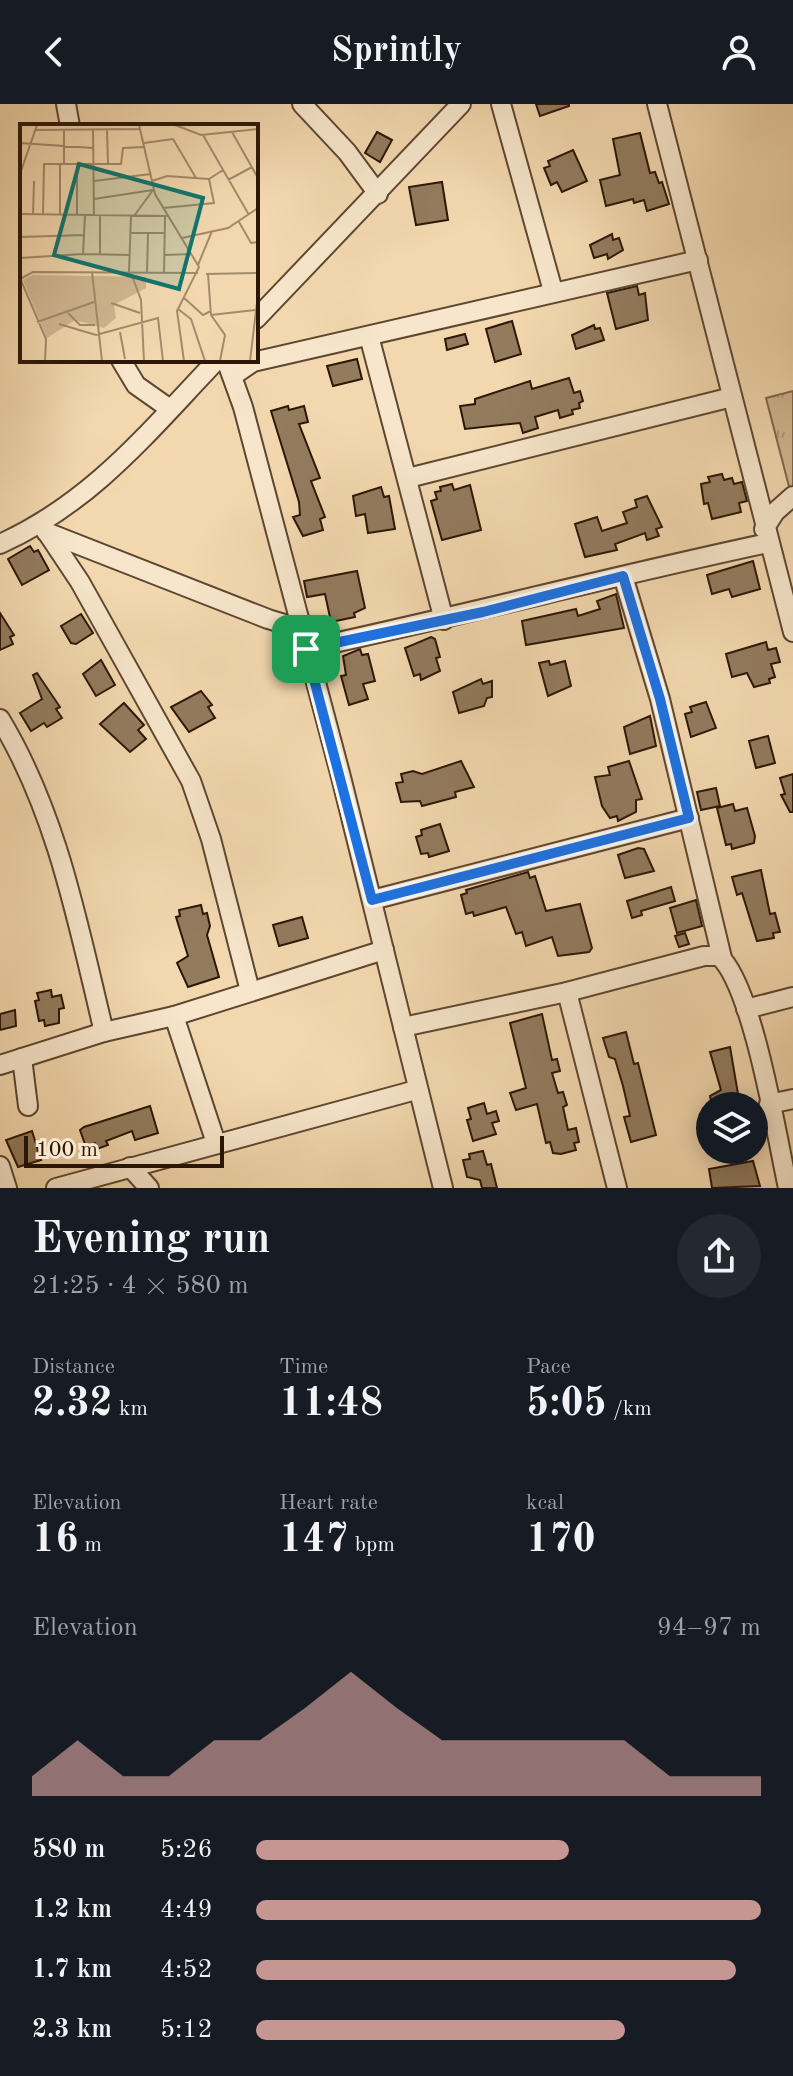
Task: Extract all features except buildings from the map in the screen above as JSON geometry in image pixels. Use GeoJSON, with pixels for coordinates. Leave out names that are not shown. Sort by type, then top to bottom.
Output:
{"type":"FeatureCollection","features":[{"type":"Feature","properties":{"kind":"street"},"geometry":{"type":"LineString","coordinates":[[66,104],[70,124]]}},
{"type":"Feature","properties":{"kind":"street"},"geometry":{"type":"LineString","coordinates":[[302,104],[347,152],[378,194]]}},
{"type":"Feature","properties":{"kind":"street"},"geometry":{"type":"LineString","coordinates":[[258,317],[461,104]]}},
{"type":"Feature","properties":{"kind":"street"},"geometry":{"type":"LineString","coordinates":[[501,104],[553,291]]}},
{"type":"Feature","properties":{"kind":"street"},"geometry":{"type":"LineString","coordinates":[[657,104],[793,632]]}},
{"type":"Feature","properties":{"kind":"street"},"geometry":{"type":"LineString","coordinates":[[258,361],[698,260]]}},
{"type":"Feature","properties":{"kind":"street"},"geometry":{"type":"LineString","coordinates":[[369,336],[444,620]]}},
{"type":"Feature","properties":{"kind":"street"},"geometry":{"type":"LineString","coordinates":[[122,362],[136,385],[170,409]]}},
{"type":"Feature","properties":{"kind":"street"},"geometry":{"type":"LineString","coordinates":[[0,544],[44,529],[89,490],[215,362]]}},
{"type":"Feature","properties":{"kind":"street"},"geometry":{"type":"LineString","coordinates":[[253,362],[230,367],[372,900],[416,1090],[443,1188]]}},
{"type":"Feature","properties":{"kind":"street"},"geometry":{"type":"LineString","coordinates":[[408,478],[732,397]]}},
{"type":"Feature","properties":{"kind":"street"},"geometry":{"type":"LineString","coordinates":[[766,536],[775,512],[793,496]]}},
{"type":"Feature","properties":{"kind":"street"},"geometry":{"type":"LineString","coordinates":[[44,529],[301,629]]}},
{"type":"Feature","properties":{"kind":"street"},"geometry":{"type":"LineString","coordinates":[[44,529],[80,582],[191,781],[211,839],[250,991]]}},
{"type":"Feature","properties":{"kind":"street"},"geometry":{"type":"LineString","coordinates":[[306,649],[444,620],[623,576],[766,536]]}},
{"type":"Feature","properties":{"kind":"street"},"geometry":{"type":"LineString","coordinates":[[623,576],[660,699],[722,958],[731,968],[746,1009],[788,1188]]}},
{"type":"Feature","properties":{"kind":"street"},"geometry":{"type":"LineString","coordinates":[[0,719],[33,780],[50,823],[104,1032]]}},
{"type":"Feature","properties":{"kind":"street"},"geometry":{"type":"LineString","coordinates":[[372,900],[689,818]]}},
{"type":"Feature","properties":{"kind":"street"},"geometry":{"type":"LineString","coordinates":[[0,1065],[104,1032],[174,1016],[384,950]]}},
{"type":"Feature","properties":{"kind":"street"},"geometry":{"type":"LineString","coordinates":[[403,1027],[567,992],[704,956],[722,958]]}},
{"type":"Feature","properties":{"kind":"street"},"geometry":{"type":"LineString","coordinates":[[567,992],[617,1188]]}},
{"type":"Feature","properties":{"kind":"street"},"geometry":{"type":"LineString","coordinates":[[746,1009],[793,997]]}},
{"type":"Feature","properties":{"kind":"street"},"geometry":{"type":"LineString","coordinates":[[174,1016],[216,1143]]}},
{"type":"Feature","properties":{"kind":"street"},"geometry":{"type":"LineString","coordinates":[[22,1058],[28,1106]]}},
{"type":"Feature","properties":{"kind":"street"},"geometry":{"type":"LineString","coordinates":[[56,1188],[416,1090]]}},
{"type":"Feature","properties":{"kind":"street"},"geometry":{"type":"LineString","coordinates":[[769,1104],[793,1099]]}},
{"type":"Feature","properties":{"kind":"street"},"geometry":{"type":"LineString","coordinates":[[0,1166],[7,1188]]}},
{"type":"Feature","properties":{"kind":"street"},"geometry":{"type":"LineString","coordinates":[[130,1167],[149,1188]]}},
{"type":"Feature","properties":{"kind":"green space"},"geometry":{"type":"Polygon","coordinates":[[[793,391],[793,502],[766,398],[793,391]]]}},
{"type":"Feature","properties":{"kind":"route"},"geometry":{"type":"LineString","coordinates":[[623,576],[660,699],[689,818],[372,900],[306,649],[483,612],[623,576]]}}]}
